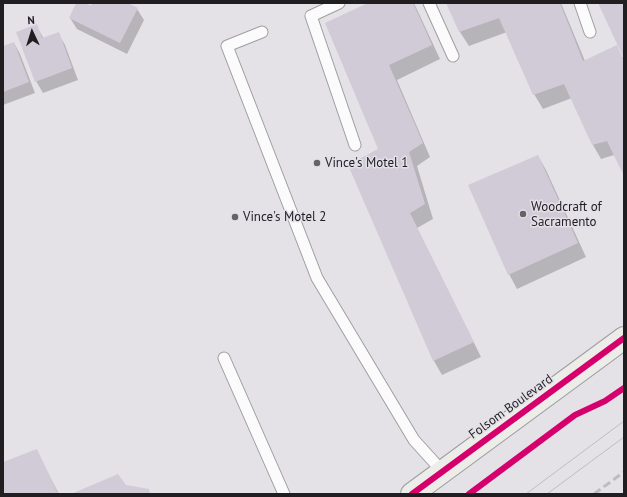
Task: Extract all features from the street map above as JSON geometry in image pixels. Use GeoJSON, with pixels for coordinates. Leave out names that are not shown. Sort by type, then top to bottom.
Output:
{"type":"FeatureCollection","features":[{"type":"Feature","properties":{"kind":"main road","name":"Folsom Boulevard"},"geometry":{"type":"LineString","coordinates":[[412,494],[624,338]]}},
{"type":"Feature","properties":{"kind":"lane"},"geometry":{"type":"LineString","coordinates":[[339,3],[311,16],[355,145]]}},
{"type":"Feature","properties":{"kind":"lane"},"geometry":{"type":"LineString","coordinates":[[428,3],[453,56]]}},
{"type":"Feature","properties":{"kind":"lane"},"geometry":{"type":"LineString","coordinates":[[580,3],[590,32]]}},
{"type":"Feature","properties":{"kind":"lane"},"geometry":{"type":"LineString","coordinates":[[262,32],[228,46],[317,278],[414,440],[442,471]]}},
{"type":"Feature","properties":{"kind":"lane"},"geometry":{"type":"LineString","coordinates":[[224,358],[284,494]]}},
{"type":"Feature","properties":{"kind":"building"},"geometry":{"type":"Polygon","coordinates":[[[76,3],[86,3],[91,6],[92,3],[128,3],[138,8],[120,43],[69,18],[76,3]]]}},
{"type":"Feature","properties":{"kind":"building"},"geometry":{"type":"Polygon","coordinates":[[[368,3],[413,3],[432,45],[389,65],[423,143],[409,152],[425,204],[410,213],[474,342],[433,361],[348,165],[378,149],[325,23],[368,3]]]}},
{"type":"Feature","properties":{"kind":"building"},"geometry":{"type":"Polygon","coordinates":[[[446,3],[560,3],[583,61],[617,45],[624,62],[624,176],[607,141],[592,145],[564,84],[533,95],[499,18],[459,32],[446,3]]]}},
{"type":"Feature","properties":{"kind":"building"},"geometry":{"type":"Polygon","coordinates":[[[598,3],[624,3],[624,59],[598,3]]]}},
{"type":"Feature","properties":{"kind":"building"},"geometry":{"type":"Polygon","coordinates":[[[37,24],[42,38],[59,32],[72,68],[35,82],[16,32],[37,24]]]}},
{"type":"Feature","properties":{"kind":"building"},"geometry":{"type":"Polygon","coordinates":[[[14,42],[29,82],[3,92],[3,46],[14,42]]]}},
{"type":"Feature","properties":{"kind":"building","name":"Woodcraft of Sacramento"},"geometry":{"type":"Polygon","coordinates":[[[538,155],[578,243],[508,275],[468,185],[538,155]]]}},
{"type":"Feature","properties":{"kind":"building"},"geometry":{"type":"Polygon","coordinates":[[[37,449],[58,494],[3,494],[3,462],[37,449]]]}},
{"type":"Feature","properties":{"kind":"building"},"geometry":{"type":"Polygon","coordinates":[[[118,474],[126,485],[149,489],[150,494],[71,494],[118,474]]]}},
{"type":"Feature","properties":{"kind":"tram line"},"geometry":{"type":"LineString","coordinates":[[526,494],[624,421]]}},
{"type":"Feature","properties":{"kind":"tram line"},"geometry":{"type":"LineString","coordinates":[[547,494],[624,437]]}},
{"type":"Feature","properties":{"kind":"railway"},"geometry":{"type":"LineString","coordinates":[[594,494],[624,472]]}},
{"type":"Feature","properties":{"kind":"cycle path"},"geometry":{"type":"LineString","coordinates":[[412,494],[624,338]]}},
{"type":"Feature","properties":{"kind":"cycle path"},"geometry":{"type":"LineString","coordinates":[[469,494],[575,415],[605,401],[624,388]]}},
{"type":"Feature","properties":{"kind":"place","name":"Vince's Motel 1"},"geometry":{"type":"Point","coordinates":[317,163]}},
{"type":"Feature","properties":{"kind":"place","name":"Woodcraft of Sacramento"},"geometry":{"type":"Point","coordinates":[523,214]}},
{"type":"Feature","properties":{"kind":"place","name":"Vince's Motel 2"},"geometry":{"type":"Point","coordinates":[235,217]}}]}
